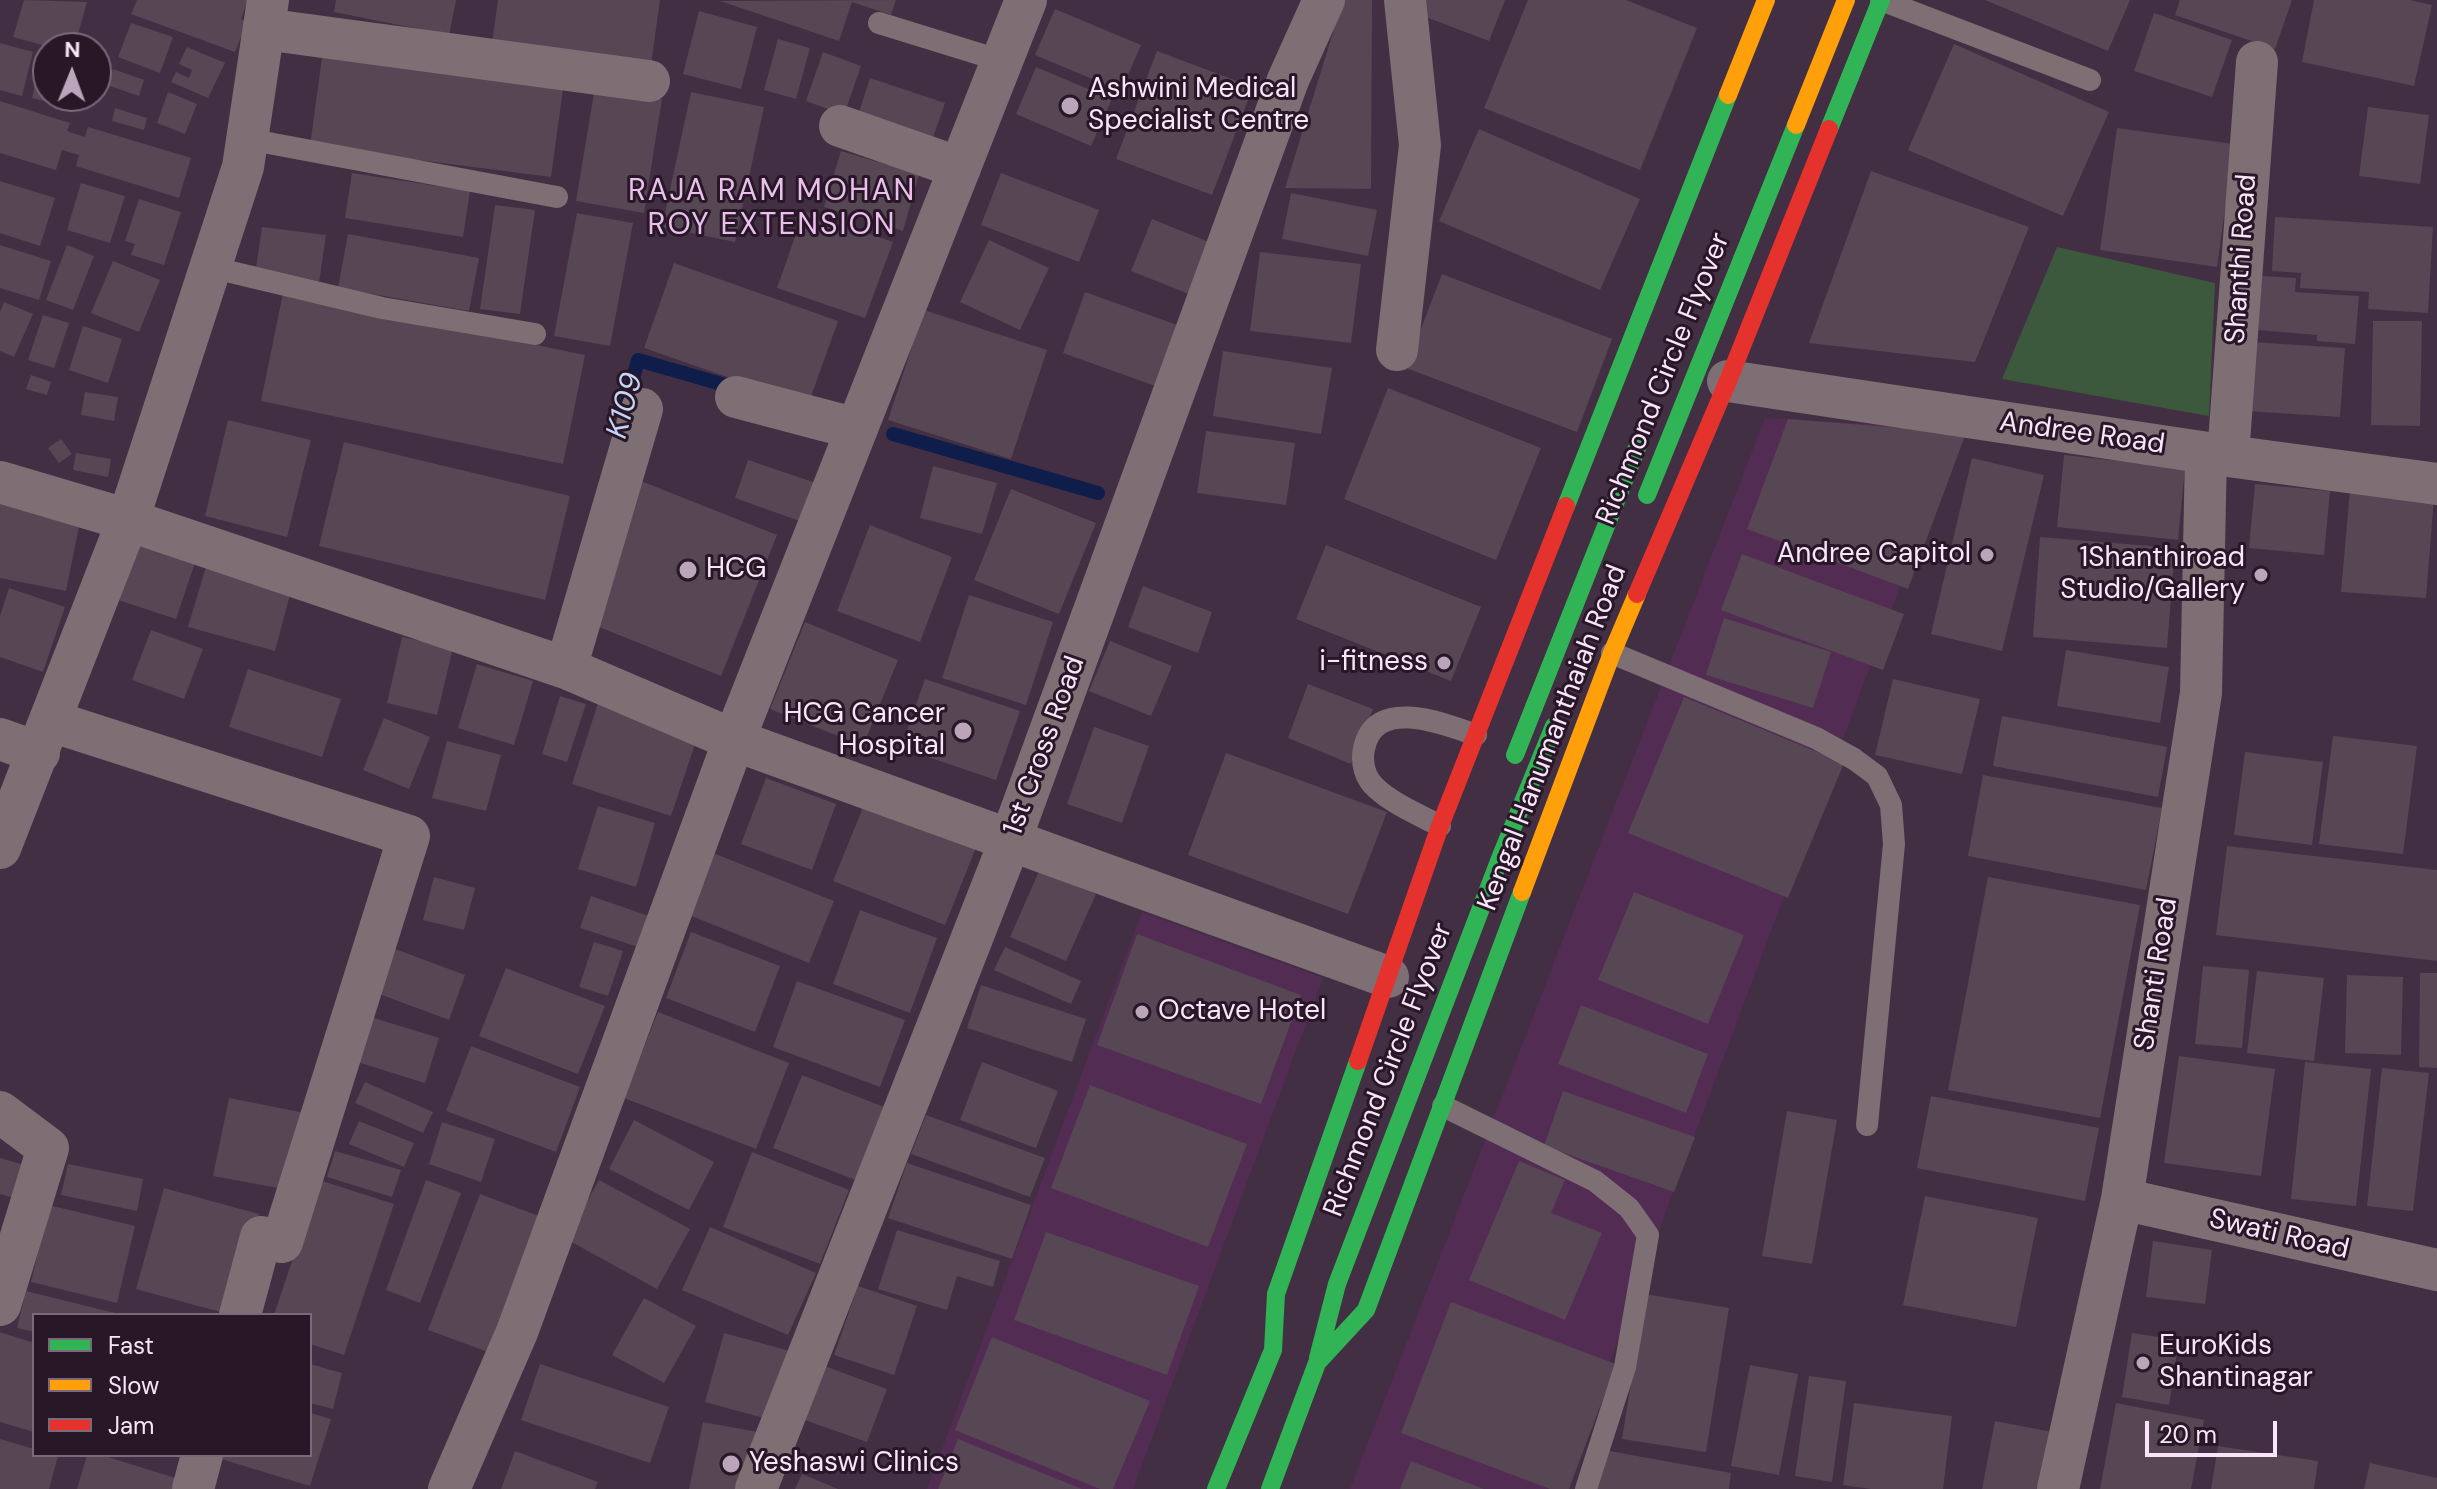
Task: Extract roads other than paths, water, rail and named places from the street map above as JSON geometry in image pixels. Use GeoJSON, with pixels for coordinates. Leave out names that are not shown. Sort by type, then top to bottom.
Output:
{"type":"FeatureCollection","features":[{"type":"Feature","properties":{"kind":"main road"},"geometry":{"type":"LineString","coordinates":[[1273,1350],[1276,1294],[1440,826],[1766,0]]}},
{"type":"Feature","properties":{"kind":"main road","name":"Richmond Circle Flyover"},"geometry":{"type":"LineString","coordinates":[[1640,515],[1846,0]]}},
{"type":"Feature","properties":{"kind":"main road","name":"Kengal Hanumanthaiah Road"},"geometry":{"type":"LineString","coordinates":[[1270,1489],[1317,1363],[1366,1310],[1612,653],[1728,381],[1881,0]]}},
{"type":"Feature","properties":{"kind":"main road","name":"Richmond Circle Flyover"},"geometry":{"type":"LineString","coordinates":[[1511,765],[1646,427]]}},
{"type":"Feature","properties":{"kind":"main road","name":"Richmond Circle Flyover"},"geometry":{"type":"LineString","coordinates":[[1317,1363],[1337,1284],[1561,707]]}},
{"type":"Feature","properties":{"kind":"main road"},"geometry":{"type":"LineString","coordinates":[[1216,1489],[1273,1350],[1293,1313]]}},
{"type":"Feature","properties":{"kind":"street"},"geometry":{"type":"LineString","coordinates":[[449,1489],[517,1332],[734,740],[1026,0]]}},
{"type":"Feature","properties":{"kind":"street","name":"1st Cross Road"},"geometry":{"type":"LineString","coordinates":[[756,1489],[1010,841],[1288,80],[1324,0]]}},
{"type":"Feature","properties":{"kind":"street"},"geometry":{"type":"LineString","coordinates":[[1397,350],[1420,145],[1405,0]]}},
{"type":"Feature","properties":{"kind":"street"},"geometry":{"type":"LineString","coordinates":[[0,848],[128,520],[243,167],[266,15],[649,81]]}},
{"type":"Feature","properties":{"kind":"street","name":"Shanthi Road"},"geometry":{"type":"LineString","coordinates":[[2217,454],[2257,62]]}},
{"type":"Feature","properties":{"kind":"street"},"geometry":{"type":"LineString","coordinates":[[840,126],[960,168]]}},
{"type":"Feature","properties":{"kind":"street","name":"Andree Road"},"geometry":{"type":"LineString","coordinates":[[1728,381],[2437,484]]}},
{"type":"Feature","properties":{"kind":"street"},"geometry":{"type":"LineString","coordinates":[[736,397],[857,429]]}},
{"type":"Feature","properties":{"kind":"street"},"geometry":{"type":"LineString","coordinates":[[566,668],[642,409]]}},
{"type":"Feature","properties":{"kind":"street","name":"Shanti Road"},"geometry":{"type":"LineString","coordinates":[[2058,1489],[2122,1199],[2201,693],[2217,454]]}},
{"type":"Feature","properties":{"kind":"street"},"geometry":{"type":"LineString","coordinates":[[0,482],[128,520],[566,668],[734,740],[1388,977]]}},
{"type":"Feature","properties":{"kind":"street"},"geometry":{"type":"LineString","coordinates":[[0,739],[45,737],[409,836],[282,1242],[261,1237],[241,1313]]}},
{"type":"Feature","properties":{"kind":"street"},"geometry":{"type":"LineString","coordinates":[[0,1112],[48,1148],[0,1305]]}},
{"type":"Feature","properties":{"kind":"street","name":"Swati Road"},"geometry":{"type":"LineString","coordinates":[[2122,1199],[2437,1270]]}},
{"type":"Feature","properties":{"kind":"street"},"geometry":{"type":"LineString","coordinates":[[193,1489],[201,1457]]}},
{"type":"Feature","properties":{"kind":"lane"},"geometry":{"type":"LineString","coordinates":[[1881,0],[2090,80]]}},
{"type":"Feature","properties":{"kind":"lane"},"geometry":{"type":"LineString","coordinates":[[879,23],[1002,61]]}},
{"type":"Feature","properties":{"kind":"lane"},"geometry":{"type":"LineString","coordinates":[[247,139],[557,197]]}},
{"type":"Feature","properties":{"kind":"lane"},"geometry":{"type":"LineString","coordinates":[[210,267],[382,308],[535,334]]}},
{"type":"Feature","properties":{"kind":"lane"},"geometry":{"type":"LineString","coordinates":[[1612,653],[1816,738],[1877,776],[1891,805],[1894,844],[1867,1125]]}},
{"type":"Feature","properties":{"kind":"lane"},"geometry":{"type":"LineString","coordinates":[[1440,826],[1378,790],[1366,777],[1362,757],[1366,738],[1377,726],[1392,718],[1430,720],[1476,735]]}},
{"type":"Feature","properties":{"kind":"lane"},"geometry":{"type":"LineString","coordinates":[[1443,1106],[1595,1181],[1629,1208],[1648,1235],[1625,1367],[1586,1489]]}},
{"type":"Feature","properties":{"kind":"waterway","name":"K109"},"geometry":{"type":"LineString","coordinates":[[625,409],[638,360],[739,389]]}},
{"type":"Feature","properties":{"kind":"waterway","name":"K109"},"geometry":{"type":"LineString","coordinates":[[893,434],[1098,493]]}},
{"type":"Feature","properties":{"kind":"place","name":"Ashwini Medical Specialist Centre"},"geometry":{"type":"Point","coordinates":[1070,106]}},
{"type":"Feature","properties":{"kind":"place","name":"Andree Capitol"},"geometry":{"type":"Point","coordinates":[1987,555]}},
{"type":"Feature","properties":{"kind":"place","name":"HCG"},"geometry":{"type":"Point","coordinates":[688,570]}},
{"type":"Feature","properties":{"kind":"place","name":"1Shanthiroad Studio/Gallery"},"geometry":{"type":"Point","coordinates":[2261,575]}},
{"type":"Feature","properties":{"kind":"place","name":"i-fitness"},"geometry":{"type":"Point","coordinates":[1444,663]}},
{"type":"Feature","properties":{"kind":"place","name":"HCG Cancer Hospital"},"geometry":{"type":"Point","coordinates":[963,731]}},
{"type":"Feature","properties":{"kind":"place","name":"Octave Hotel"},"geometry":{"type":"Point","coordinates":[1142,1012]}},
{"type":"Feature","properties":{"kind":"place","name":"EuroKids Shantinagar"},"geometry":{"type":"Point","coordinates":[2143,1363]}},
{"type":"Feature","properties":{"kind":"place","name":"Yeshaswi Clinics"},"geometry":{"type":"Point","coordinates":[731,1464]}},
{"type":"Feature","properties":{"kind":"district","name":"RAJA RAM MOHAN ROY EXTENSION"},"geometry":{"type":"Point","coordinates":[772,209]}}]}
